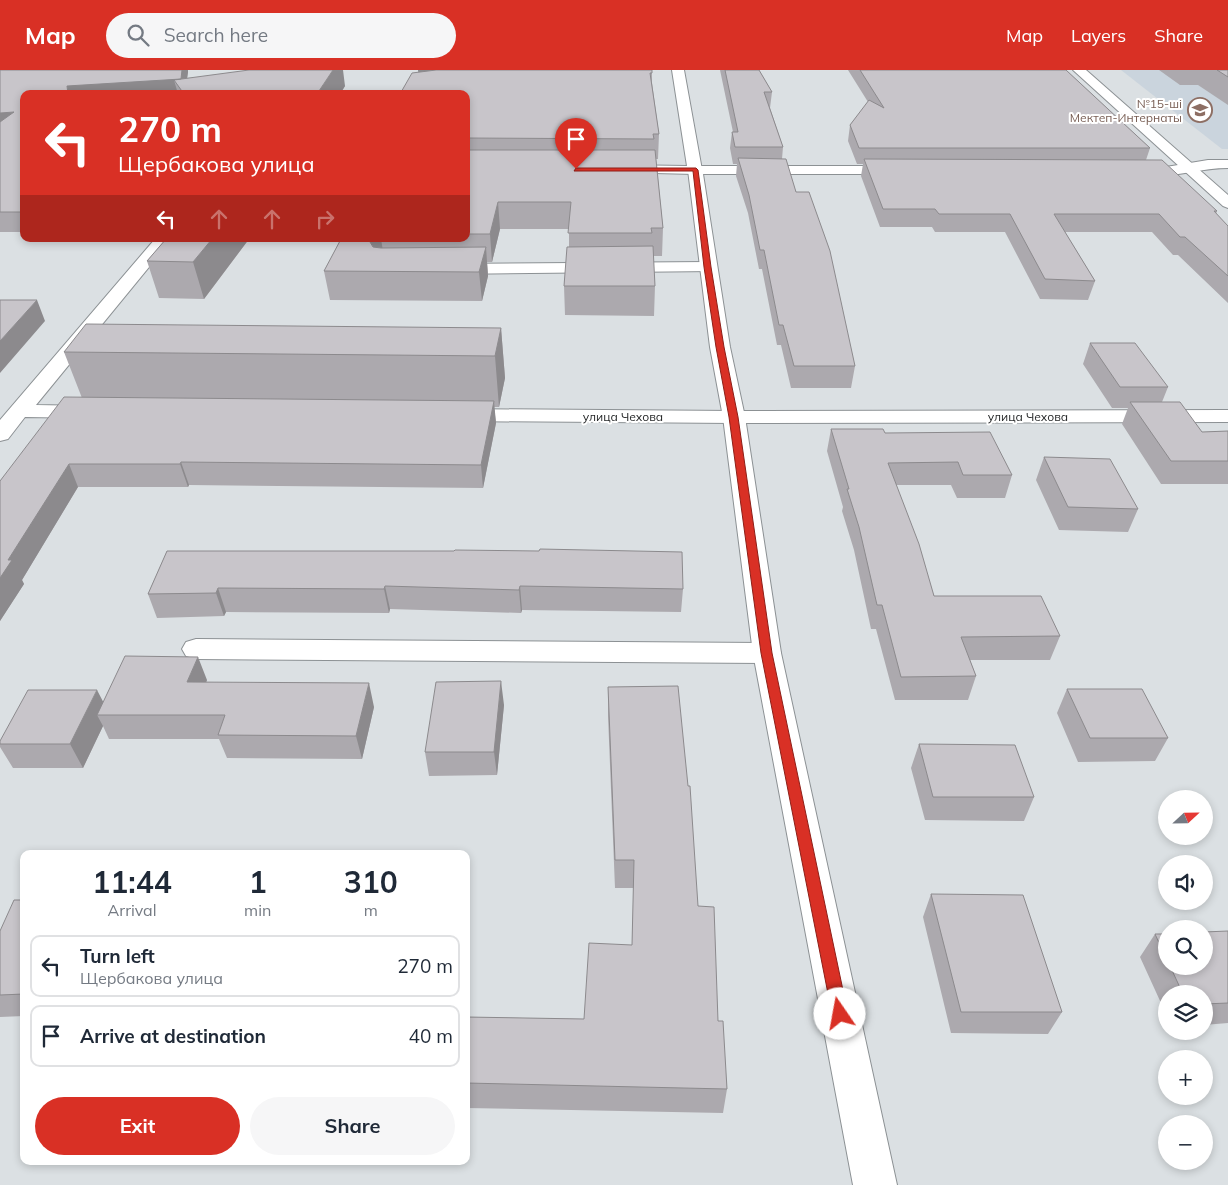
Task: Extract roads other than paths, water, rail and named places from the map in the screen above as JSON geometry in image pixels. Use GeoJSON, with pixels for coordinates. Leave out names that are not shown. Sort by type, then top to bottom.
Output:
{"type":"FeatureCollection","features":[{"type":"Feature","properties":{"kind":"street"},"geometry":{"type":"LineString","coordinates":[[678,70],[696,170],[720,347],[734,417],[767,653],[875,1185]]}},
{"type":"Feature","properties":{"kind":"street"},"geometry":{"type":"LineString","coordinates":[[1079,70],[1228,204]]}},
{"type":"Feature","properties":{"kind":"street"},"geometry":{"type":"LineString","coordinates":[[1117,171],[1166,171],[1208,164],[1228,164]]}},
{"type":"Feature","properties":{"kind":"street"},"geometry":{"type":"LineString","coordinates":[[606,170],[911,170]]}},
{"type":"Feature","properties":{"kind":"street"},"geometry":{"type":"LineString","coordinates":[[0,434],[161,242]]}},
{"type":"Feature","properties":{"kind":"street"},"geometry":{"type":"LineString","coordinates":[[434,270],[708,267]]}},
{"type":"Feature","properties":{"kind":"street"},"geometry":{"type":"LineString","coordinates":[[18,411],[108,412]]}},
{"type":"Feature","properties":{"kind":"street","name":"улица Чехова"},"geometry":{"type":"LineString","coordinates":[[436,415],[734,417],[1228,416]]}},
{"type":"Feature","properties":{"kind":"street"},"geometry":{"type":"LineString","coordinates":[[196,650],[767,653]]}},
{"type":"Feature","properties":{"kind":"place","name":"№15-ші Мектеп-Интернаты"},"geometry":{"type":"Point","coordinates":[1200,110]}}]}
